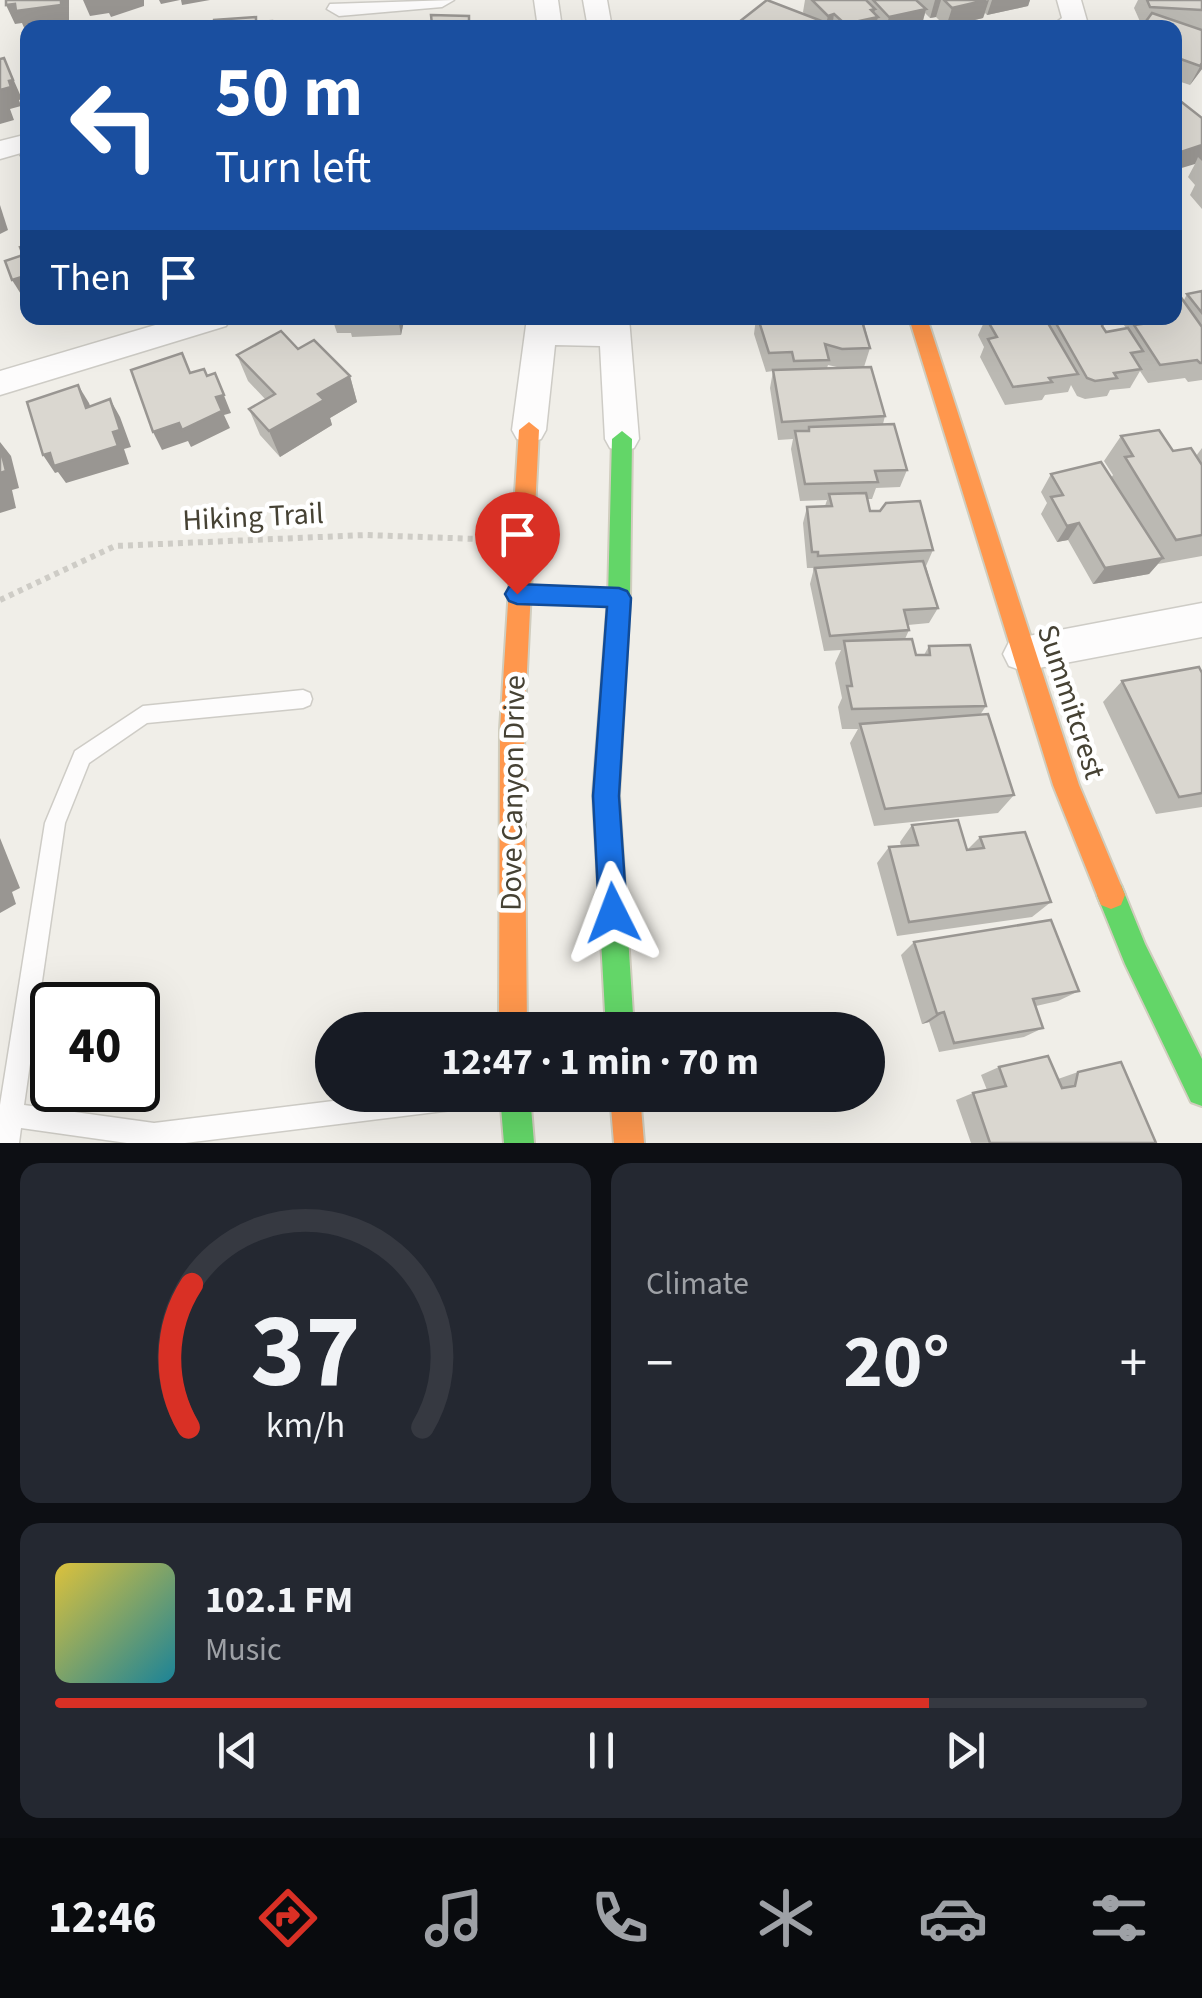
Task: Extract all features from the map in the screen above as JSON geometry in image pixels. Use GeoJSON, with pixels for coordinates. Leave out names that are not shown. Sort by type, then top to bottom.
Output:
{"type":"FeatureCollection","features":[{"type":"Feature","properties":{"kind":"street"},"geometry":{"type":"LineString","coordinates":[[338,12],[442,0]]}},
{"type":"Feature","properties":{"kind":"street"},"geometry":{"type":"LineString","coordinates":[[0,383],[189,325]]}},
{"type":"Feature","properties":{"kind":"street"},"geometry":{"type":"LineString","coordinates":[[541,325],[614,326],[622,439],[619,598],[606,796],[619,1012]]}},
{"type":"Feature","properties":{"kind":"street","name":"Dove Canyon Drive"},"geometry":{"type":"LineString","coordinates":[[512,1012],[512,739],[519,541],[541,325]]}},
{"type":"Feature","properties":{"kind":"street","name":"Summitcrest"},"geometry":{"type":"LineString","coordinates":[[920,325],[1066,785],[1136,954],[1202,1092]]}},
{"type":"Feature","properties":{"kind":"street"},"geometry":{"type":"LineString","coordinates":[[1023,654],[1202,620]]}},
{"type":"Feature","properties":{"kind":"street"},"geometry":{"type":"LineString","coordinates":[[516,1112],[519,1143]]}},
{"type":"Feature","properties":{"kind":"street"},"geometry":{"type":"LineString","coordinates":[[626,1112],[629,1143]]}},
{"type":"Feature","properties":{"kind":"lane"},"geometry":{"type":"LineString","coordinates":[[517,594],[619,598]]}},
{"type":"Feature","properties":{"kind":"lane"},"geometry":{"type":"LineString","coordinates":[[7,1143],[6,1116],[56,822],[82,757],[143,715],[303,699]]}},
{"type":"Feature","properties":{"kind":"lane"},"geometry":{"type":"LineString","coordinates":[[6,1116],[154,1135],[339,1112]]}},
{"type":"Feature","properties":{"kind":"path","name":"Hiking Trail"},"geometry":{"type":"LineString","coordinates":[[0,600],[115,546],[366,535],[519,541]]}},
{"type":"Feature","properties":{"kind":"building"},"geometry":{"type":"Polygon","coordinates":[[[6,0],[61,0],[61,5],[16,11],[15,4],[6,5],[6,0]]]}},
{"type":"Feature","properties":{"kind":"building"},"geometry":{"type":"Polygon","coordinates":[[[767,0],[819,20],[742,20],[767,0]]]}},
{"type":"Feature","properties":{"kind":"building"},"geometry":{"type":"Polygon","coordinates":[[[812,0],[866,0],[878,17],[841,20],[834,14],[828,16],[812,0]]]}},
{"type":"Feature","properties":{"kind":"building"},"geometry":{"type":"Polygon","coordinates":[[[873,0],[916,0],[926,9],[889,17],[873,0]]]}},
{"type":"Feature","properties":{"kind":"building"},"geometry":{"type":"Polygon","coordinates":[[[944,0],[986,0],[952,8],[944,0]]]}},
{"type":"Feature","properties":{"kind":"building"},"geometry":{"type":"Polygon","coordinates":[[[1147,0],[1202,0],[1202,10],[1150,7],[1147,0]]]}},
{"type":"Feature","properties":{"kind":"building"},"geometry":{"type":"Polygon","coordinates":[[[1152,13],[1173,20],[1147,20],[1152,13]]]}},
{"type":"Feature","properties":{"kind":"building"},"geometry":{"type":"Polygon","coordinates":[[[431,15],[469,16],[469,20],[432,20],[431,15]]]}},
{"type":"Feature","properties":{"kind":"building"},"geometry":{"type":"Polygon","coordinates":[[[256,17],[256,20],[214,20],[256,17]]]}},
{"type":"Feature","properties":{"kind":"building"},"geometry":{"type":"Polygon","coordinates":[[[1182,23],[1202,30],[1200,66],[1182,60],[1182,23]]]}},
{"type":"Feature","properties":{"kind":"building"},"geometry":{"type":"Polygon","coordinates":[[[4,58],[13,80],[9,81],[11,87],[0,90],[0,59],[4,58]]]}},
{"type":"Feature","properties":{"kind":"building"},"geometry":{"type":"Polygon","coordinates":[[[1182,102],[1202,118],[1202,145],[1182,152],[1182,102]]]}},
{"type":"Feature","properties":{"kind":"building"},"geometry":{"type":"Polygon","coordinates":[[[20,256],[20,278],[12,280],[5,261],[20,256]]]}},
{"type":"Feature","properties":{"kind":"building"},"geometry":{"type":"Polygon","coordinates":[[[1202,291],[1202,313],[1187,294],[1202,291]]]}},
{"type":"Feature","properties":{"kind":"building"},"geometry":{"type":"Polygon","coordinates":[[[1182,299],[1202,327],[1202,363],[1197,360],[1160,365],[1134,325],[1182,325],[1182,299]]]}},
{"type":"Feature","properties":{"kind":"building"},"geometry":{"type":"Polygon","coordinates":[[[760,325],[863,325],[870,348],[842,349],[825,344],[829,360],[794,361],[792,352],[769,353],[760,325]]]}},
{"type":"Feature","properties":{"kind":"building"},"geometry":{"type":"Polygon","coordinates":[[[990,325],[1049,325],[1078,374],[1013,387],[988,339],[997,337],[990,325]]]}},
{"type":"Feature","properties":{"kind":"building"},"geometry":{"type":"Polygon","coordinates":[[[1057,325],[1102,325],[1106,332],[1128,328],[1143,351],[1131,353],[1141,369],[1114,373],[1117,378],[1087,378],[1057,325]]]}},
{"type":"Feature","properties":{"kind":"building"},"geometry":{"type":"Polygon","coordinates":[[[281,331],[298,349],[314,340],[350,376],[318,394],[324,400],[269,431],[249,409],[275,394],[237,355],[281,331]]]}},
{"type":"Feature","properties":{"kind":"building"},"geometry":{"type":"Polygon","coordinates":[[[182,353],[190,373],[204,369],[207,376],[215,373],[224,395],[216,397],[222,411],[182,430],[179,423],[153,432],[131,370],[182,353]]]}},
{"type":"Feature","properties":{"kind":"building"},"geometry":{"type":"Polygon","coordinates":[[[871,367],[885,416],[782,422],[773,370],[871,367]]]}},
{"type":"Feature","properties":{"kind":"building"},"geometry":{"type":"Polygon","coordinates":[[[78,385],[86,408],[110,399],[120,430],[113,432],[118,446],[54,466],[50,453],[43,455],[27,402],[78,385]]]}},
{"type":"Feature","properties":{"kind":"building"},"geometry":{"type":"Polygon","coordinates":[[[894,424],[907,470],[875,471],[878,482],[805,484],[795,431],[809,431],[809,427],[894,424]]]}},
{"type":"Feature","properties":{"kind":"building"},"geometry":{"type":"Polygon","coordinates":[[[1159,430],[1173,451],[1191,448],[1202,465],[1202,535],[1176,540],[1125,457],[1133,456],[1121,436],[1159,430]]]}},
{"type":"Feature","properties":{"kind":"building"},"geometry":{"type":"Polygon","coordinates":[[[0,447],[6,471],[0,473],[0,447]]]}},
{"type":"Feature","properties":{"kind":"building"},"geometry":{"type":"Polygon","coordinates":[[[1101,462],[1163,558],[1105,568],[1079,523],[1067,526],[1051,497],[1063,495],[1051,474],[1101,462]]]}},
{"type":"Feature","properties":{"kind":"building"},"geometry":{"type":"Polygon","coordinates":[[[866,493],[870,511],[880,511],[886,503],[920,501],[933,550],[818,556],[818,552],[812,552],[807,507],[832,506],[829,494],[866,493]]]}},
{"type":"Feature","properties":{"kind":"building"},"geometry":{"type":"Polygon","coordinates":[[[923,561],[938,608],[904,610],[909,630],[830,636],[815,568],[923,561]]]}},
{"type":"Feature","properties":{"kind":"building"},"geometry":{"type":"Polygon","coordinates":[[[912,639],[916,655],[930,655],[929,646],[970,645],[986,706],[852,709],[844,641],[912,639]]]}},
{"type":"Feature","properties":{"kind":"building"},"geometry":{"type":"Polygon","coordinates":[[[1199,667],[1202,793],[1179,797],[1122,681],[1199,667]]]}},
{"type":"Feature","properties":{"kind":"building"},"geometry":{"type":"Polygon","coordinates":[[[988,714],[1014,795],[885,809],[860,724],[988,714]]]}},
{"type":"Feature","properties":{"kind":"building"},"geometry":{"type":"Polygon","coordinates":[[[958,820],[967,850],[984,848],[980,837],[1025,832],[1051,902],[909,922],[889,847],[918,845],[912,825],[958,820]]]}},
{"type":"Feature","properties":{"kind":"building"},"geometry":{"type":"Polygon","coordinates":[[[1051,920],[1079,991],[1033,999],[1043,1028],[954,1043],[944,1012],[937,1014],[914,942],[1051,920]]]}},
{"type":"Feature","properties":{"kind":"building"},"geometry":{"type":"Polygon","coordinates":[[[1048,1056],[1062,1088],[1075,1086],[1078,1072],[1121,1062],[1156,1143],[990,1143],[973,1093],[1006,1086],[999,1067],[1048,1056]]]}},
{"type":"Feature","properties":{"kind":"traffic: fast"},"geometry":{"type":"LineString","coordinates":[[619,1012],[606,795],[619,598],[622,439]]}},
{"type":"Feature","properties":{"kind":"traffic: fast"},"geometry":{"type":"LineString","coordinates":[[1111,895],[1135,954],[1202,1091]]}},
{"type":"Feature","properties":{"kind":"traffic: fast"},"geometry":{"type":"LineString","coordinates":[[516,1112],[519,1143]]}},
{"type":"Feature","properties":{"kind":"traffic: slow"},"geometry":{"type":"LineString","coordinates":[[920,325],[1066,785],[1111,895]]}},
{"type":"Feature","properties":{"kind":"traffic: slow"},"geometry":{"type":"LineString","coordinates":[[513,1012],[512,730],[529,430]]}},
{"type":"Feature","properties":{"kind":"traffic: slow"},"geometry":{"type":"LineString","coordinates":[[626,1112],[629,1143]]}},
{"type":"Feature","properties":{"kind":"route"},"geometry":{"type":"LineString","coordinates":[[517,594],[619,598],[606,796],[613,913]]}}]}
